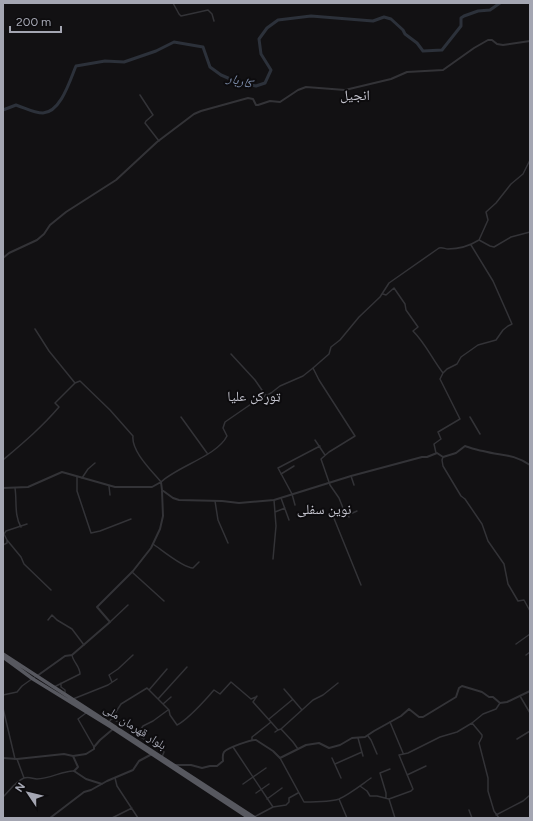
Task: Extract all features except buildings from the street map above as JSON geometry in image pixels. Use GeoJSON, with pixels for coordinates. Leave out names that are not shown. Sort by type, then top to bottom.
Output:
{"type":"FeatureCollection","features":[{"type":"Feature","properties":{"kind":"highway","name":"بلوار قهرمان ملی"},"geometry":{"type":"LineString","coordinates":[[3,654],[34,677],[65,694],[87,712],[113,729],[255,818]]}},
{"type":"Feature","properties":{"kind":"highway","name":"بلوار قهرمان ملی"},"geometry":{"type":"LineString","coordinates":[[3,657],[109,722],[249,818]]}},
{"type":"Feature","properties":{"kind":"street"},"geometry":{"type":"LineString","coordinates":[[173,3],[179,14],[182,16],[208,10],[212,14],[214,21]]}},
{"type":"Feature","properties":{"kind":"street"},"geometry":{"type":"LineString","coordinates":[[3,258],[9,253],[37,240],[44,234],[50,225],[66,212],[116,180],[184,120],[200,111],[248,98],[253,99],[256,105],[270,101],[280,102],[298,90],[306,87],[345,90],[391,79],[403,73],[443,70],[488,40],[492,40],[497,44],[503,45],[530,41]]}},
{"type":"Feature","properties":{"kind":"street"},"geometry":{"type":"LineString","coordinates":[[140,95],[153,115],[145,123],[159,141]]}},
{"type":"Feature","properties":{"kind":"street"},"geometry":{"type":"LineString","coordinates":[[3,488],[28,487],[62,472],[67,472],[77,477],[109,486],[124,488],[152,487],[161,482],[167,476],[215,449],[227,436],[223,428],[225,422],[280,386],[303,376],[313,368],[329,354],[331,347],[340,340],[359,317],[382,294],[389,282],[439,248],[448,249],[471,245],[479,240],[488,220],[486,211],[496,203],[511,184],[522,174],[530,160]]}},
{"type":"Feature","properties":{"kind":"street"},"geometry":{"type":"LineString","coordinates":[[479,240],[490,246],[494,246],[511,238],[530,232]]}},
{"type":"Feature","properties":{"kind":"street"},"geometry":{"type":"LineString","coordinates":[[471,245],[493,281],[512,324],[503,330],[496,340],[478,345],[461,357],[457,364],[447,369],[440,378],[460,419],[438,432],[441,439],[434,444],[436,453],[443,457],[456,453],[464,446],[482,451],[505,454],[522,460],[530,465]]}},
{"type":"Feature","properties":{"kind":"street"},"geometry":{"type":"LineString","coordinates":[[382,294],[386,295],[394,288],[406,304],[406,310],[418,327],[413,331],[423,342],[434,362],[443,373]]}},
{"type":"Feature","properties":{"kind":"street"},"geometry":{"type":"LineString","coordinates":[[35,329],[75,383]]}},
{"type":"Feature","properties":{"kind":"street"},"geometry":{"type":"LineString","coordinates":[[231,354],[255,380],[266,396]]}},
{"type":"Feature","properties":{"kind":"street"},"geometry":{"type":"LineString","coordinates":[[313,368],[319,380],[355,436],[325,454],[325,456],[320,459],[330,485],[339,498],[344,512],[348,516],[357,511]]}},
{"type":"Feature","properties":{"kind":"street"},"geometry":{"type":"LineString","coordinates":[[3,460],[53,415],[59,408],[55,403],[75,383],[80,381],[134,436],[133,440],[143,461],[161,482],[163,516],[160,529],[140,563],[97,607],[110,622]]}},
{"type":"Feature","properties":{"kind":"street"},"geometry":{"type":"LineString","coordinates":[[181,417],[207,453]]}},
{"type":"Feature","properties":{"kind":"street"},"geometry":{"type":"LineString","coordinates":[[470,417],[480,434]]}},
{"type":"Feature","properties":{"kind":"street"},"geometry":{"type":"LineString","coordinates":[[315,440],[325,454]]}},
{"type":"Feature","properties":{"kind":"street"},"geometry":{"type":"LineString","coordinates":[[295,505],[292,494],[278,468],[320,446]]}},
{"type":"Feature","properties":{"kind":"street"},"geometry":{"type":"LineString","coordinates":[[162,490],[173,498],[179,500],[239,503],[274,500],[351,476],[422,456],[427,457],[436,453]]}},
{"type":"Feature","properties":{"kind":"street"},"geometry":{"type":"LineString","coordinates":[[443,457],[442,466],[461,496],[465,499],[482,524],[488,541],[504,564],[508,584],[516,599],[518,601],[524,600],[530,611]]}},
{"type":"Feature","properties":{"kind":"street"},"geometry":{"type":"LineString","coordinates":[[82,478],[88,469],[95,463]]}},
{"type":"Feature","properties":{"kind":"street"},"geometry":{"type":"LineString","coordinates":[[281,474],[294,466]]}},
{"type":"Feature","properties":{"kind":"street"},"geometry":{"type":"LineString","coordinates":[[351,476],[354,485]]}},
{"type":"Feature","properties":{"kind":"street"},"geometry":{"type":"LineString","coordinates":[[77,477],[77,491],[91,533],[131,519]]}},
{"type":"Feature","properties":{"kind":"street"},"geometry":{"type":"LineString","coordinates":[[109,486],[110,495]]}},
{"type":"Feature","properties":{"kind":"street"},"geometry":{"type":"LineString","coordinates":[[15,488],[18,522],[21,527]]}},
{"type":"Feature","properties":{"kind":"street"},"geometry":{"type":"LineString","coordinates":[[281,498],[289,520]]}},
{"type":"Feature","properties":{"kind":"street"},"geometry":{"type":"LineString","coordinates":[[273,559],[276,526],[274,500]]}},
{"type":"Feature","properties":{"kind":"street"},"geometry":{"type":"LineString","coordinates":[[215,501],[218,520],[228,543]]}},
{"type":"Feature","properties":{"kind":"street"},"geometry":{"type":"LineString","coordinates":[[276,512],[285,508]]}},
{"type":"Feature","properties":{"kind":"street"},"geometry":{"type":"LineString","coordinates":[[331,511],[361,585]]}},
{"type":"Feature","properties":{"kind":"street"},"geometry":{"type":"LineString","coordinates":[[334,516],[344,512]]}},
{"type":"Feature","properties":{"kind":"street"},"geometry":{"type":"LineString","coordinates":[[27,524],[4,533],[7,540],[15,548],[24,564],[51,590]]}},
{"type":"Feature","properties":{"kind":"street"},"geometry":{"type":"LineString","coordinates":[[3,545],[7,540]]}},
{"type":"Feature","properties":{"kind":"street"},"geometry":{"type":"LineString","coordinates":[[152,544],[188,568],[193,568],[198,562]]}},
{"type":"Feature","properties":{"kind":"street"},"geometry":{"type":"LineString","coordinates":[[132,572],[164,601]]}},
{"type":"Feature","properties":{"kind":"street"},"geometry":{"type":"LineString","coordinates":[[3,695],[17,692],[34,677],[65,656],[72,655],[84,646],[128,605]]}},
{"type":"Feature","properties":{"kind":"street"},"geometry":{"type":"LineString","coordinates":[[48,620],[52,615],[57,620],[72,629],[84,646]]}},
{"type":"Feature","properties":{"kind":"street"},"geometry":{"type":"LineString","coordinates":[[516,644],[530,634]]}},
{"type":"Feature","properties":{"kind":"street"},"geometry":{"type":"LineString","coordinates":[[526,655],[530,652]]}},
{"type":"Feature","properties":{"kind":"street"},"geometry":{"type":"LineString","coordinates":[[53,687],[80,674],[78,664],[72,658],[72,655]]}},
{"type":"Feature","properties":{"kind":"street"},"geometry":{"type":"LineString","coordinates":[[112,682],[109,675],[123,665],[133,655]]}},
{"type":"Feature","properties":{"kind":"street"},"geometry":{"type":"LineString","coordinates":[[158,699],[187,667]]}},
{"type":"Feature","properties":{"kind":"street"},"geometry":{"type":"LineString","coordinates":[[149,690],[167,669]]}},
{"type":"Feature","properties":{"kind":"street"},"geometry":{"type":"LineString","coordinates":[[71,700],[117,679]]}},
{"type":"Feature","properties":{"kind":"street"},"geometry":{"type":"LineString","coordinates":[[109,722],[121,704],[147,688],[169,710],[170,715],[177,725],[214,690],[220,694],[231,682],[251,699],[256,697],[253,702],[278,730]]}},
{"type":"Feature","properties":{"kind":"street"},"geometry":{"type":"LineString","coordinates":[[61,683],[61,687],[65,690],[65,694]]}},
{"type":"Feature","properties":{"kind":"street"},"geometry":{"type":"LineString","coordinates":[[275,732],[281,729],[313,700],[320,697],[338,683]]}},
{"type":"Feature","properties":{"kind":"street"},"geometry":{"type":"LineString","coordinates":[[280,758],[306,745],[319,743],[329,748],[352,738],[368,736],[409,710],[419,717],[423,717],[456,697],[459,688],[462,686],[482,692],[500,703]]}},
{"type":"Feature","properties":{"kind":"street"},"geometry":{"type":"LineString","coordinates":[[284,689],[302,710]]}},
{"type":"Feature","properties":{"kind":"street"},"geometry":{"type":"LineString","coordinates":[[360,786],[367,791],[370,796],[389,799],[413,790],[399,755],[408,753],[440,737],[451,734],[472,723],[483,714],[496,709],[500,703],[530,691]]}},
{"type":"Feature","properties":{"kind":"street"},"geometry":{"type":"LineString","coordinates":[[520,696],[530,713]]}},
{"type":"Feature","properties":{"kind":"street"},"geometry":{"type":"LineString","coordinates":[[163,704],[171,697]]}},
{"type":"Feature","properties":{"kind":"street"},"geometry":{"type":"LineString","coordinates":[[269,719],[292,700]]}},
{"type":"Feature","properties":{"kind":"street"},"geometry":{"type":"LineString","coordinates":[[3,708],[16,759],[24,778]]}},
{"type":"Feature","properties":{"kind":"street"},"geometry":{"type":"LineString","coordinates":[[137,735],[144,726],[169,710]]}},
{"type":"Feature","properties":{"kind":"street"},"geometry":{"type":"LineString","coordinates":[[87,712],[78,719],[94,747]]}},
{"type":"Feature","properties":{"kind":"street"},"geometry":{"type":"LineString","coordinates":[[112,718],[164,752],[162,757]]}},
{"type":"Feature","properties":{"kind":"street"},"geometry":{"type":"LineString","coordinates":[[252,740],[252,736],[271,722]]}},
{"type":"Feature","properties":{"kind":"street"},"geometry":{"type":"LineString","coordinates":[[390,722],[403,753]]}},
{"type":"Feature","properties":{"kind":"street"},"geometry":{"type":"LineString","coordinates":[[472,723],[482,735],[479,743],[488,778],[488,791],[496,815],[499,818]]}},
{"type":"Feature","properties":{"kind":"street"},"geometry":{"type":"LineString","coordinates":[[3,758],[16,759],[64,754],[73,756],[86,754],[94,749],[100,740],[113,729]]}},
{"type":"Feature","properties":{"kind":"street"},"geometry":{"type":"LineString","coordinates":[[281,729],[298,750]]}},
{"type":"Feature","properties":{"kind":"street"},"geometry":{"type":"LineString","coordinates":[[518,739],[530,731]]}},
{"type":"Feature","properties":{"kind":"street"},"geometry":{"type":"LineString","coordinates":[[368,736],[372,740],[377,754]]}},
{"type":"Feature","properties":{"kind":"street"},"geometry":{"type":"LineString","coordinates":[[358,738],[363,756]]}},
{"type":"Feature","properties":{"kind":"street"},"geometry":{"type":"LineString","coordinates":[[171,765],[191,765],[202,768],[217,766],[223,762],[223,753],[233,746],[256,740],[273,751],[280,758],[304,802],[339,799],[371,778]]}},
{"type":"Feature","properties":{"kind":"street"},"geometry":{"type":"LineString","coordinates":[[233,746],[273,807]]}},
{"type":"Feature","properties":{"kind":"street"},"geometry":{"type":"LineString","coordinates":[[334,764],[362,752]]}},
{"type":"Feature","properties":{"kind":"street"},"geometry":{"type":"LineString","coordinates":[[50,818],[65,805],[84,792],[102,784],[107,780],[133,770],[139,762],[152,754]]}},
{"type":"Feature","properties":{"kind":"street"},"geometry":{"type":"LineString","coordinates":[[73,756],[78,767],[74,771]]}},
{"type":"Feature","properties":{"kind":"street"},"geometry":{"type":"LineString","coordinates":[[332,758],[341,778]]}},
{"type":"Feature","properties":{"kind":"street"},"geometry":{"type":"LineString","coordinates":[[407,774],[426,766]]}},
{"type":"Feature","properties":{"kind":"street"},"geometry":{"type":"LineString","coordinates":[[243,784],[266,768]]}},
{"type":"Feature","properties":{"kind":"street"},"geometry":{"type":"LineString","coordinates":[[386,798],[386,793],[380,774],[390,769]]}},
{"type":"Feature","properties":{"kind":"street"},"geometry":{"type":"LineString","coordinates":[[3,798],[12,787],[24,778],[28,777],[36,780],[58,775],[67,771],[74,771],[86,779],[102,784]]}},
{"type":"Feature","properties":{"kind":"street"},"geometry":{"type":"LineString","coordinates":[[115,778],[116,786],[138,818]]}},
{"type":"Feature","properties":{"kind":"street"},"geometry":{"type":"LineString","coordinates":[[256,793],[269,784]]}},
{"type":"Feature","properties":{"kind":"street"},"geometry":{"type":"LineString","coordinates":[[267,799],[282,788]]}},
{"type":"Feature","properties":{"kind":"street"},"geometry":{"type":"LineString","coordinates":[[255,818],[273,807],[286,805],[289,802],[289,798],[298,793]]}},
{"type":"Feature","properties":{"kind":"street"},"geometry":{"type":"LineString","coordinates":[[496,815],[523,801],[530,795]]}},
{"type":"Feature","properties":{"kind":"street"},"geometry":{"type":"LineString","coordinates":[[339,799],[347,818]]}},
{"type":"Feature","properties":{"kind":"street"},"geometry":{"type":"LineString","coordinates":[[389,799],[395,818]]}},
{"type":"Feature","properties":{"kind":"street"},"geometry":{"type":"LineString","coordinates":[[112,818],[132,808]]}},
{"type":"Feature","properties":{"kind":"street"},"geometry":{"type":"LineString","coordinates":[[469,810],[472,818]]}},
{"type":"Feature","properties":{"kind":"waterway","name":"کاربار"},"geometry":{"type":"LineString","coordinates":[[3,110],[16,105],[36,112],[43,113],[49,111],[60,101],[68,87],[76,66],[105,61],[124,62],[156,51],[174,42],[203,47],[210,67],[221,75],[235,81],[256,86],[265,83],[271,70],[261,54],[259,39],[267,28],[278,20],[311,16],[373,21],[384,17],[391,19],[403,30],[405,34],[417,43],[423,51],[442,50],[461,26],[461,18],[478,11],[490,10],[500,3]]}},
{"type":"Feature","properties":{"kind":"district","name":"انجيل"},"geometry":{"type":"Point","coordinates":[355,95]}},
{"type":"Feature","properties":{"kind":"district","name":"ټوړکن علیا"},"geometry":{"type":"Point","coordinates":[254,396]}},
{"type":"Feature","properties":{"kind":"district","name":"نوین سفلى"},"geometry":{"type":"Point","coordinates":[324,509]}}]}
